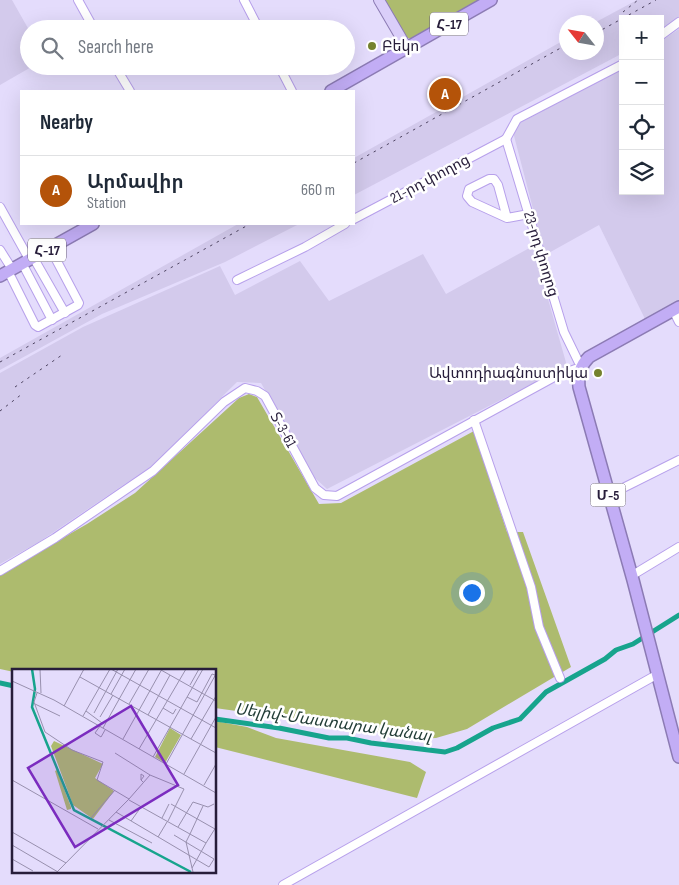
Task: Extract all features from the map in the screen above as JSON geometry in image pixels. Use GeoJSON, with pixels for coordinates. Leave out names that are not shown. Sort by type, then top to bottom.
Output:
{"type":"FeatureCollection","features":[{"type":"Feature","properties":{"kind":"highway","name":"Հ-17"},"geometry":{"type":"LineString","coordinates":[[333,90],[491,0]]}},
{"type":"Feature","properties":{"kind":"highway","name":"Հ-17"},"geometry":{"type":"LineString","coordinates":[[18,266],[91,225]]}},
{"type":"Feature","properties":{"kind":"highway"},"geometry":{"type":"LineString","coordinates":[[584,369],[584,362],[595,354],[678,314]]}},
{"type":"Feature","properties":{"kind":"highway"},"geometry":{"type":"LineString","coordinates":[[584,369],[600,357],[678,314]]}},
{"type":"Feature","properties":{"kind":"highway","name":"Մ-5"},"geometry":{"type":"LineString","coordinates":[[584,369],[578,379],[579,386],[647,622],[666,693],[679,756]]}},
{"type":"Feature","properties":{"kind":"highway","name":"Մ-5"},"geometry":{"type":"LineString","coordinates":[[584,369],[587,398],[615,492],[647,622]]}},
{"type":"Feature","properties":{"kind":"highway","name":"Մ-5"},"geometry":{"type":"LineString","coordinates":[[652,641],[658,674],[679,727]]}},
{"type":"Feature","properties":{"kind":"main road"},"geometry":{"type":"LineString","coordinates":[[380,0],[407,48]]}},
{"type":"Feature","properties":{"kind":"street"},"geometry":{"type":"LineString","coordinates":[[78,0],[89,20]]}},
{"type":"Feature","properties":{"kind":"street"},"geometry":{"type":"LineString","coordinates":[[244,0],[254,20]]}},
{"type":"Feature","properties":{"kind":"street"},"geometry":{"type":"LineString","coordinates":[[664,33],[679,22]]}},
{"type":"Feature","properties":{"kind":"street"},"geometry":{"type":"LineString","coordinates":[[506,139],[517,118],[619,66]]}},
{"type":"Feature","properties":{"kind":"street"},"geometry":{"type":"LineString","coordinates":[[120,75],[129,90]]}},
{"type":"Feature","properties":{"kind":"street"},"geometry":{"type":"LineString","coordinates":[[284,75],[291,90]]}},
{"type":"Feature","properties":{"kind":"street","name":"23-րդ փողոց"},"geometry":{"type":"LineString","coordinates":[[506,139],[564,332],[584,369]]}},
{"type":"Feature","properties":{"kind":"street","name":"21-րդ փողոց"},"geometry":{"type":"LineString","coordinates":[[355,218],[506,139]]}},
{"type":"Feature","properties":{"kind":"street"},"geometry":{"type":"LineString","coordinates":[[507,218],[498,185],[494,180],[489,179],[469,189],[467,196],[472,202],[507,218],[529,214]]}},
{"type":"Feature","properties":{"kind":"street"},"geometry":{"type":"LineString","coordinates":[[0,207],[35,325],[38,327],[79,303],[50,248]]}},
{"type":"Feature","properties":{"kind":"street"},"geometry":{"type":"LineString","coordinates":[[237,280],[305,247],[344,225]]}},
{"type":"Feature","properties":{"kind":"street"},"geometry":{"type":"LineString","coordinates":[[0,250],[65,312]]}},
{"type":"Feature","properties":{"kind":"street"},"geometry":{"type":"LineString","coordinates":[[18,266],[52,320]]}},
{"type":"Feature","properties":{"kind":"street"},"geometry":{"type":"LineString","coordinates":[[579,386],[573,375],[566,372],[570,367],[572,348],[583,353],[595,354]]}},
{"type":"Feature","properties":{"kind":"street","name":"Տ-3-61"},"geometry":{"type":"LineString","coordinates":[[0,571],[55,538],[153,471],[224,402],[245,388],[264,396],[315,488],[324,496],[337,496],[556,376],[584,369]]}},
{"type":"Feature","properties":{"kind":"street"},"geometry":{"type":"LineString","coordinates":[[474,420],[531,587],[539,627],[560,678]]}},
{"type":"Feature","properties":{"kind":"street"},"geometry":{"type":"LineString","coordinates":[[615,492],[679,460]]}},
{"type":"Feature","properties":{"kind":"street"},"geometry":{"type":"LineString","coordinates":[[636,572],[679,547]]}},
{"type":"Feature","properties":{"kind":"street"},"geometry":{"type":"LineString","coordinates":[[282,885],[658,674]]}},
{"type":"Feature","properties":{"kind":"shaded area"},"geometry":{"type":"Polygon","coordinates":[[[0,0],[12,0],[23,20],[20,20],[20,73],[0,85],[0,0]]]}},
{"type":"Feature","properties":{"kind":"shaded area"},"geometry":{"type":"Polygon","coordinates":[[[637,0],[679,0],[679,18],[664,29],[664,15],[619,15],[619,55],[355,194],[355,157],[559,43],[559,60],[604,60],[604,18],[637,0]]]}},
{"type":"Feature","properties":{"kind":"shaded area"},"geometry":{"type":"Polygon","coordinates":[[[679,29],[679,303],[646,321],[599,225],[545,255],[513,132],[520,123],[619,67],[619,195],[664,195],[664,39],[679,29]]]}},
{"type":"Feature","properties":{"kind":"shaded area"},"geometry":{"type":"Polygon","coordinates":[[[236,225],[297,225],[225,262],[102,314],[0,370],[0,358],[236,225]]]}},
{"type":"Feature","properties":{"kind":"shaded area"},"geometry":{"type":"Polygon","coordinates":[[[533,246],[567,366],[327,489],[315,478],[261,383],[237,382],[153,465],[39,542],[0,564],[0,373],[83,327],[220,266],[235,295],[300,261],[329,301],[423,254],[446,294],[533,246]]]}},
{"type":"Feature","properties":{"kind":"green space"},"geometry":{"type":"Polygon","coordinates":[[[382,0],[481,0],[414,40],[402,36],[382,0]]]}},
{"type":"Feature","properties":{"kind":"green space"},"geometry":{"type":"Polygon","coordinates":[[[249,394],[257,397],[319,504],[341,503],[474,431],[507,532],[523,532],[571,667],[467,729],[436,738],[407,739],[364,729],[216,708],[216,669],[12,669],[12,672],[0,669],[0,574],[87,524],[135,493],[239,398],[249,394]]]}},
{"type":"Feature","properties":{"kind":"green space"},"geometry":{"type":"Polygon","coordinates":[[[216,721],[247,727],[276,738],[410,762],[426,772],[417,798],[216,747],[216,721]]]}},
{"type":"Feature","properties":{"kind":"waterway","name":"Սելիվ֊Մաստարա կանալ"},"geometry":{"type":"LineString","coordinates":[[216,719],[279,728],[329,738],[347,738],[371,743],[445,752],[457,748],[493,728],[520,719],[546,692],[605,659],[616,650],[633,644],[679,615]]}},
{"type":"Feature","properties":{"kind":"waterway","name":"Սելիվ֊Մաստարա կանալ"},"geometry":{"type":"LineString","coordinates":[[0,683],[12,686]]}},
{"type":"Feature","properties":{"kind":"railway"},"geometry":{"type":"LineString","coordinates":[[623,12],[638,0]]}},
{"type":"Feature","properties":{"kind":"railway"},"geometry":{"type":"LineString","coordinates":[[604,29],[656,0]]}},
{"type":"Feature","properties":{"kind":"railway"},"geometry":{"type":"LineString","coordinates":[[355,162],[559,49]]}},
{"type":"Feature","properties":{"kind":"railway"},"geometry":{"type":"LineString","coordinates":[[0,362],[248,225]]}},
{"type":"Feature","properties":{"kind":"railway"},"geometry":{"type":"LineString","coordinates":[[15,387],[62,355]]}},
{"type":"Feature","properties":{"kind":"railway"},"geometry":{"type":"LineString","coordinates":[[0,411],[22,394]]}},
{"type":"Feature","properties":{"kind":"place","name":"Բեկո"},"geometry":{"type":"Point","coordinates":[372,46]}},
{"type":"Feature","properties":{"kind":"place","name":"Արմավիր"},"geometry":{"type":"Point","coordinates":[445,94]}},
{"type":"Feature","properties":{"kind":"place","name":"Ավտոդիագնոստիկա"},"geometry":{"type":"Point","coordinates":[598,373]}}]}
